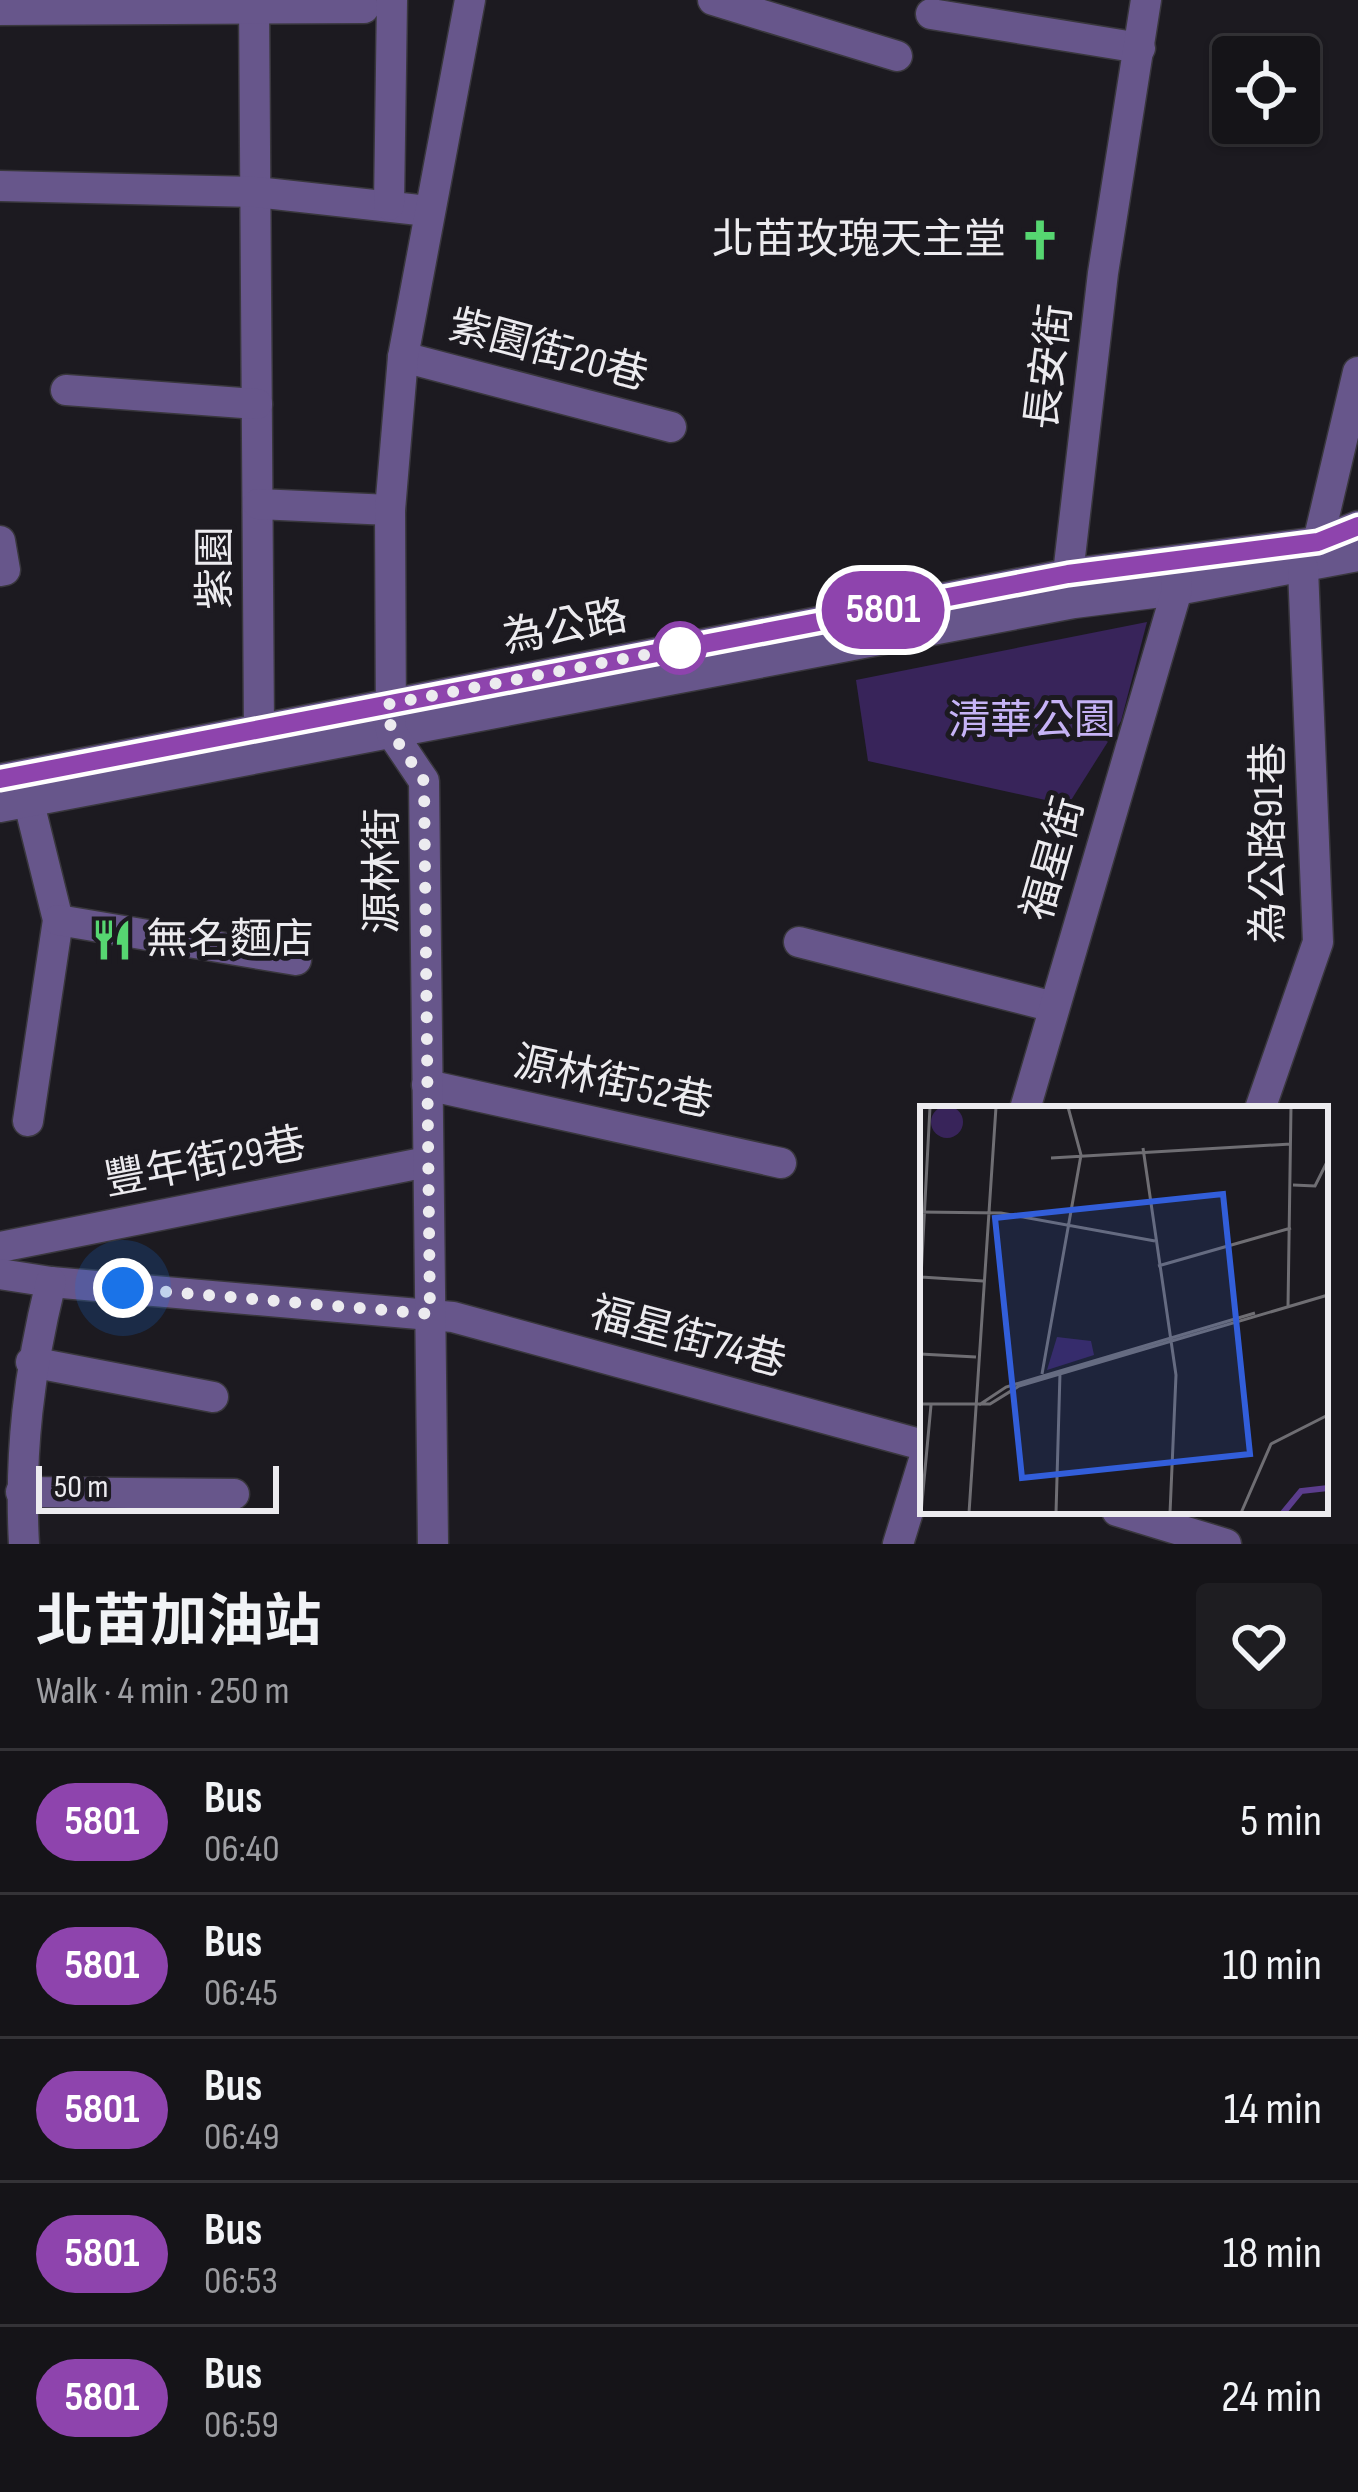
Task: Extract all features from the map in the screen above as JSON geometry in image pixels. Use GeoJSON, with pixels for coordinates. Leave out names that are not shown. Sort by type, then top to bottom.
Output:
{"type":"FeatureCollection","features":[{"type":"Feature","properties":{"kind":"street"},"geometry":{"type":"LineString","coordinates":[[390,718],[390,510],[403,357],[470,0]]}},
{"type":"Feature","properties":{"kind":"street"},"geometry":{"type":"LineString","coordinates":[[713,0],[897,56]]}},
{"type":"Feature","properties":{"kind":"street","name":"長安街"},"geometry":{"type":"LineString","coordinates":[[1071,588],[1103,273],[1146,0]]}},
{"type":"Feature","properties":{"kind":"street","name":"紫園"},"geometry":{"type":"LineString","coordinates":[[254,4],[262,744]]}},
{"type":"Feature","properties":{"kind":"street"},"geometry":{"type":"LineString","coordinates":[[0,10],[378,4],[389,205]]}},
{"type":"Feature","properties":{"kind":"street"},"geometry":{"type":"LineString","coordinates":[[931,14],[1140,48]]}},
{"type":"Feature","properties":{"kind":"street"},"geometry":{"type":"LineString","coordinates":[[0,186],[256,192],[428,211]]}},
{"type":"Feature","properties":{"kind":"street","name":"紫園街20巷"},"geometry":{"type":"LineString","coordinates":[[403,357],[671,427]]}},
{"type":"Feature","properties":{"kind":"street","name":"為公路91巷"},"geometry":{"type":"LineString","coordinates":[[1261,1106],[1318,943],[1310,555],[1358,372]]}},
{"type":"Feature","properties":{"kind":"street"},"geometry":{"type":"LineString","coordinates":[[66,390],[257,404]]}},
{"type":"Feature","properties":{"kind":"street"},"geometry":{"type":"LineString","coordinates":[[258,505],[390,510]]}},
{"type":"Feature","properties":{"kind":"street","name":"為公路"},"geometry":{"type":"LineString","coordinates":[[1310,555],[1358,526]]}},
{"type":"Feature","properties":{"kind":"street"},"geometry":{"type":"LineString","coordinates":[[0,542],[5,570],[0,571]]}},
{"type":"Feature","properties":{"kind":"street","name":"為公路"},"geometry":{"type":"LineString","coordinates":[[13,791],[1071,588],[1310,555],[1358,556]]}},
{"type":"Feature","properties":{"kind":"street","name":"福星街"},"geometry":{"type":"LineString","coordinates":[[1026,1106],[1176,576]]}},
{"type":"Feature","properties":{"kind":"street","name":"源林街"},"geometry":{"type":"LineString","coordinates":[[390,718],[424,781],[434,1544]]}},
{"type":"Feature","properties":{"kind":"street"},"geometry":{"type":"LineString","coordinates":[[13,791],[58,920],[28,1121]]}},
{"type":"Feature","properties":{"kind":"street"},"geometry":{"type":"LineString","coordinates":[[58,920],[296,960]]}},
{"type":"Feature","properties":{"kind":"street"},"geometry":{"type":"LineString","coordinates":[[799,942],[1054,1007]]}},
{"type":"Feature","properties":{"kind":"street","name":"源林街52巷"},"geometry":{"type":"LineString","coordinates":[[427,1085],[781,1163]]}},
{"type":"Feature","properties":{"kind":"street","name":"豐年街29巷"},"geometry":{"type":"LineString","coordinates":[[0,1247],[427,1162]]}},
{"type":"Feature","properties":{"kind":"street","name":"福星街74巷"},"geometry":{"type":"LineString","coordinates":[[0,1274],[430,1314],[920,1444]]}},
{"type":"Feature","properties":{"kind":"street"},"geometry":{"type":"LineString","coordinates":[[24,1544],[13,1427],[51,1282]]}},
{"type":"Feature","properties":{"kind":"street"},"geometry":{"type":"LineString","coordinates":[[31,1362],[213,1397]]}},
{"type":"Feature","properties":{"kind":"street"},"geometry":{"type":"LineString","coordinates":[[898,1544],[920,1473]]}},
{"type":"Feature","properties":{"kind":"street"},"geometry":{"type":"LineString","coordinates":[[21,1492],[234,1494]]}},
{"type":"Feature","properties":{"kind":"street"},"geometry":{"type":"LineString","coordinates":[[1127,1514],[1226,1544]]}},
{"type":"Feature","properties":{"kind":"green space","name":"清華公園"},"geometry":{"type":"Polygon","coordinates":[[[1147,622],[1121,721],[1068,805],[868,761],[856,680],[1147,622]]]}},
{"type":"Feature","properties":{"kind":"bus line","name":"5801"},"geometry":{"type":"LineString","coordinates":[[0,779],[1068,574],[1318,542],[1358,526]]}},
{"type":"Feature","properties":{"kind":"place","name":"北苗玫瑰天主堂"},"geometry":{"type":"Point","coordinates":[1040,240]}},
{"type":"Feature","properties":{"kind":"place","name":"無名麵店"},"geometry":{"type":"Point","coordinates":[112,940]}},
{"type":"Feature","properties":{"kind":"route"},"geometry":{"type":"LineString","coordinates":[[123,1288],[430,1314],[424,781],[391,732],[389,704],[680,648]]}}]}
